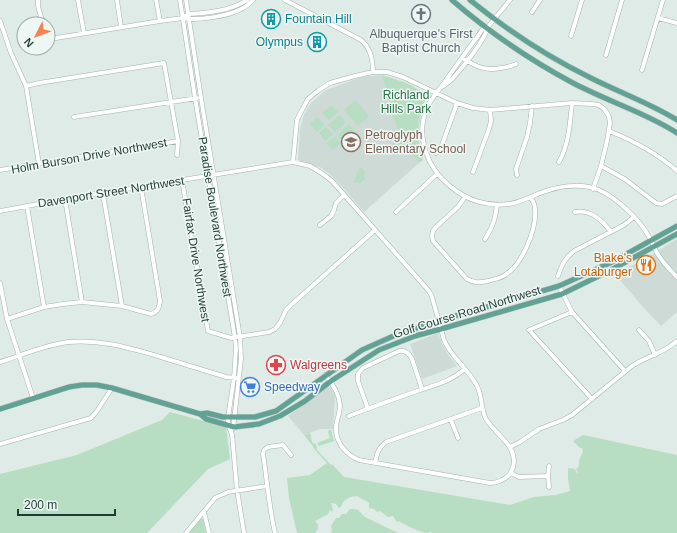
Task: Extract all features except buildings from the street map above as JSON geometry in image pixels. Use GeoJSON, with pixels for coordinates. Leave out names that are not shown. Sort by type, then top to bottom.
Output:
{"type":"FeatureCollection","features":[{"type":"Feature","properties":{"kind":"main road"},"geometry":{"type":"LineString","coordinates":[[452,0],[523,54],[573,83],[657,121],[677,133]]}},
{"type":"Feature","properties":{"kind":"main road"},"geometry":{"type":"LineString","coordinates":[[470,0],[495,20],[536,48],[563,64],[677,120]]}},
{"type":"Feature","properties":{"kind":"main road","name":"Golf Course Road Northwest"},"geometry":{"type":"LineString","coordinates":[[200,414],[207,413],[231,418],[255,417],[276,411],[362,350],[398,334],[438,321],[559,286],[612,262],[677,226]]}},
{"type":"Feature","properties":{"kind":"main road","name":"Golf Course Road Northwest"},"geometry":{"type":"LineString","coordinates":[[0,409],[69,387],[97,385],[200,414],[206,419],[228,425],[259,424],[280,416],[305,401],[331,381],[379,350],[415,336],[441,330],[562,294],[611,270],[677,234]]}},
{"type":"Feature","properties":{"kind":"street"},"geometry":{"type":"LineString","coordinates":[[38,0],[40,16]]}},
{"type":"Feature","properties":{"kind":"street"},"geometry":{"type":"LineString","coordinates":[[78,0],[84,33]]}},
{"type":"Feature","properties":{"kind":"street"},"geometry":{"type":"LineString","coordinates":[[117,0],[121,27]]}},
{"type":"Feature","properties":{"kind":"street"},"geometry":{"type":"LineString","coordinates":[[156,0],[160,20]]}},
{"type":"Feature","properties":{"kind":"street","name":"Paradise Boulevard Northwest"},"geometry":{"type":"LineString","coordinates":[[180,0],[195,98],[220,215],[228,264],[232,266],[229,270],[240,337],[241,359],[236,378]]}},
{"type":"Feature","properties":{"kind":"street","name":"Paradise Boulevard Northwest"},"geometry":{"type":"LineString","coordinates":[[186,0],[201,98],[211,176],[212,200],[235,338],[236,378],[231,418],[228,425],[232,434],[237,490],[244,533]]}},
{"type":"Feature","properties":{"kind":"street"},"geometry":{"type":"LineString","coordinates":[[56,37],[160,20],[189,17],[224,10],[246,0]]}},
{"type":"Feature","properties":{"kind":"street"},"geometry":{"type":"LineString","coordinates":[[189,17],[220,16],[232,13],[245,7],[253,0]]}},
{"type":"Feature","properties":{"kind":"street"},"geometry":{"type":"LineString","coordinates":[[285,0],[366,43],[370,52],[373,72]]}},
{"type":"Feature","properties":{"kind":"street"},"geometry":{"type":"LineString","coordinates":[[510,0],[495,20],[487,28],[482,30],[436,93],[427,108],[422,132],[426,156],[430,165],[445,183],[455,191],[478,202],[509,204],[531,198],[549,190],[571,186],[599,190],[612,198],[634,217],[649,236],[662,260],[677,277]]}},
{"type":"Feature","properties":{"kind":"street"},"geometry":{"type":"LineString","coordinates":[[532,12],[540,0]]}},
{"type":"Feature","properties":{"kind":"street"},"geometry":{"type":"LineString","coordinates":[[571,36],[582,0]]}},
{"type":"Feature","properties":{"kind":"street"},"geometry":{"type":"LineString","coordinates":[[606,55],[622,0]]}},
{"type":"Feature","properties":{"kind":"street"},"geometry":{"type":"LineString","coordinates":[[642,70],[663,0]]}},
{"type":"Feature","properties":{"kind":"street"},"geometry":{"type":"LineString","coordinates":[[658,18],[677,23]]}},
{"type":"Feature","properties":{"kind":"street"},"geometry":{"type":"LineString","coordinates":[[0,21],[10,53],[26,86],[40,164]]}},
{"type":"Feature","properties":{"kind":"street"},"geometry":{"type":"LineString","coordinates":[[436,93],[454,77],[467,61],[486,34],[487,28]]}},
{"type":"Feature","properties":{"kind":"street"},"geometry":{"type":"LineString","coordinates":[[462,58],[485,69],[509,67],[516,64]]}},
{"type":"Feature","properties":{"kind":"street"},"geometry":{"type":"LineString","coordinates":[[26,86],[164,63],[178,141],[177,155]]}},
{"type":"Feature","properties":{"kind":"street"},"geometry":{"type":"LineString","coordinates":[[325,375],[331,381],[339,399],[340,406],[336,432],[340,444],[345,452],[352,457],[358,460],[490,483],[500,482],[511,473],[514,465],[514,459],[510,447],[489,424],[484,415],[477,386],[450,352],[444,340],[429,291],[332,181],[310,166],[293,162],[297,120],[308,99],[319,90],[330,83],[355,76],[373,72],[387,72],[403,77],[457,103],[473,108],[490,110],[572,103],[599,105],[604,109],[609,117],[609,131],[608,141],[593,189]]}},
{"type":"Feature","properties":{"kind":"street"},"geometry":{"type":"LineString","coordinates":[[74,117],[201,98]]}},
{"type":"Feature","properties":{"kind":"street"},"geometry":{"type":"LineString","coordinates":[[436,153],[441,148],[457,103]]}},
{"type":"Feature","properties":{"kind":"street"},"geometry":{"type":"LineString","coordinates":[[559,162],[564,154],[568,140],[572,103]]}},
{"type":"Feature","properties":{"kind":"street"},"geometry":{"type":"LineString","coordinates":[[517,175],[516,169],[527,138],[532,106]]}},
{"type":"Feature","properties":{"kind":"street"},"geometry":{"type":"LineString","coordinates":[[473,172],[489,129],[491,121],[490,110]]}},
{"type":"Feature","properties":{"kind":"street"},"geometry":{"type":"LineString","coordinates":[[609,131],[639,144],[677,171]]}},
{"type":"Feature","properties":{"kind":"street","name":"Holm Burson Drive Northwest"},"geometry":{"type":"LineString","coordinates":[[0,170],[178,141]]}},
{"type":"Feature","properties":{"kind":"street","name":"Davenport Street Northwest"},"geometry":{"type":"LineString","coordinates":[[0,211],[293,162]]}},
{"type":"Feature","properties":{"kind":"street"},"geometry":{"type":"LineString","coordinates":[[601,166],[626,180],[658,204],[666,203],[677,196]]}},
{"type":"Feature","properties":{"kind":"street"},"geometry":{"type":"LineString","coordinates":[[396,212],[437,174]]}},
{"type":"Feature","properties":{"kind":"street","name":"Fairfax Drive Northwest"},"geometry":{"type":"LineString","coordinates":[[182,180],[208,331],[223,336],[235,338],[269,332],[275,329],[290,305],[375,230]]}},
{"type":"Feature","properties":{"kind":"street"},"geometry":{"type":"LineString","coordinates":[[7,319],[44,307],[82,302],[122,306],[151,314],[157,311],[160,301],[141,187]]}},
{"type":"Feature","properties":{"kind":"street"},"geometry":{"type":"LineString","coordinates":[[103,194],[122,306]]}},
{"type":"Feature","properties":{"kind":"street"},"geometry":{"type":"LineString","coordinates":[[320,225],[331,216],[336,202],[344,195]]}},
{"type":"Feature","properties":{"kind":"street"},"geometry":{"type":"LineString","coordinates":[[465,197],[458,207],[436,227],[432,236],[433,241],[467,279],[478,283],[501,278],[506,275],[519,260],[533,228],[535,208],[531,198]]}},
{"type":"Feature","properties":{"kind":"street"},"geometry":{"type":"LineString","coordinates":[[65,199],[82,302]]}},
{"type":"Feature","properties":{"kind":"street"},"geometry":{"type":"LineString","coordinates":[[212,200],[217,212],[220,215]]}},
{"type":"Feature","properties":{"kind":"street"},"geometry":{"type":"LineString","coordinates":[[485,238],[494,222],[497,204]]}},
{"type":"Feature","properties":{"kind":"street"},"geometry":{"type":"LineString","coordinates":[[28,206],[44,307]]}},
{"type":"Feature","properties":{"kind":"street"},"geometry":{"type":"LineString","coordinates":[[575,212],[580,211],[594,215],[606,225],[611,232]]}},
{"type":"Feature","properties":{"kind":"street"},"geometry":{"type":"LineString","coordinates":[[558,276],[563,262],[574,251],[624,225],[634,217]]}},
{"type":"Feature","properties":{"kind":"street"},"geometry":{"type":"LineString","coordinates":[[222,260],[228,264]]}},
{"type":"Feature","properties":{"kind":"street"},"geometry":{"type":"LineString","coordinates":[[225,276],[229,270]]}},
{"type":"Feature","properties":{"kind":"street"},"geometry":{"type":"LineString","coordinates":[[0,283],[7,319],[33,398]]}},
{"type":"Feature","properties":{"kind":"street"},"geometry":{"type":"LineString","coordinates":[[559,286],[572,312],[626,372]]}},
{"type":"Feature","properties":{"kind":"street"},"geometry":{"type":"LineString","coordinates":[[229,298],[233,291]]}},
{"type":"Feature","properties":{"kind":"street"},"geometry":{"type":"LineString","coordinates":[[572,312],[529,330],[592,399]]}},
{"type":"Feature","properties":{"kind":"street"},"geometry":{"type":"LineString","coordinates":[[639,330],[649,341],[655,355]]}},
{"type":"Feature","properties":{"kind":"street"},"geometry":{"type":"LineString","coordinates":[[510,447],[539,429],[572,415],[640,361],[668,348],[677,341]]}},
{"type":"Feature","properties":{"kind":"street"},"geometry":{"type":"LineString","coordinates":[[0,362],[46,347],[68,342],[110,343],[226,377],[236,378]]}},
{"type":"Feature","properties":{"kind":"street"},"geometry":{"type":"LineString","coordinates":[[368,409],[358,381],[358,374],[363,368],[398,351],[407,352],[410,355],[422,389]]}},
{"type":"Feature","properties":{"kind":"street"},"geometry":{"type":"LineString","coordinates":[[350,416],[422,389],[448,381],[465,369]]}},
{"type":"Feature","properties":{"kind":"street"},"geometry":{"type":"LineString","coordinates":[[0,444],[91,418],[112,388]]}},
{"type":"Feature","properties":{"kind":"street"},"geometry":{"type":"LineString","coordinates":[[375,463],[378,451],[386,442],[482,408]]}},
{"type":"Feature","properties":{"kind":"street","name":"Paradise Boulevard Northwest"},"geometry":{"type":"LineString","coordinates":[[231,418],[234,426],[232,434]]}},
{"type":"Feature","properties":{"kind":"street"},"geometry":{"type":"LineString","coordinates":[[451,420],[458,438]]}},
{"type":"Feature","properties":{"kind":"street"},"geometry":{"type":"LineString","coordinates":[[275,533],[263,454],[264,450],[268,447],[283,445],[291,455]]}},
{"type":"Feature","properties":{"kind":"street"},"geometry":{"type":"LineString","coordinates":[[549,466],[549,487]]}},
{"type":"Feature","properties":{"kind":"street"},"geometry":{"type":"LineString","coordinates":[[511,473],[519,477],[548,476]]}},
{"type":"Feature","properties":{"kind":"street"},"geometry":{"type":"LineString","coordinates":[[186,533],[215,498],[228,492],[267,486]]}},
{"type":"Feature","properties":{"kind":"street"},"geometry":{"type":"LineString","coordinates":[[204,512],[209,533]]}},
{"type":"Feature","properties":{"kind":"shaded area","name":"Petroglyph Elementary School"},"geometry":{"type":"Polygon","coordinates":[[[382,75],[393,117],[407,149],[419,163],[364,212],[338,182],[322,168],[298,160],[300,129],[304,115],[311,103],[326,90],[362,77],[382,75]]]}},
{"type":"Feature","properties":{"kind":"shaded area"},"geometry":{"type":"Polygon","coordinates":[[[677,239],[677,312],[661,326],[614,273],[638,263],[677,239]]]}},
{"type":"Feature","properties":{"kind":"shaded area"},"geometry":{"type":"Polygon","coordinates":[[[438,333],[443,346],[457,366],[422,379],[410,344],[438,333]]]}},
{"type":"Feature","properties":{"kind":"shaded area"},"geometry":{"type":"Polygon","coordinates":[[[327,387],[331,388],[335,397],[333,429],[320,429],[304,435],[288,416],[327,387]]]}},
{"type":"Feature","properties":{"kind":"green space","name":"Richland Hills Park"},"geometry":{"type":"Polygon","coordinates":[[[382,75],[407,83],[429,96],[422,105],[419,124],[419,142],[423,160],[419,163],[406,148],[391,153],[388,149],[401,137],[393,117],[382,75]]]}},
{"type":"Feature","properties":{"kind":"green space"},"geometry":{"type":"Polygon","coordinates":[[[355,100],[369,116],[358,126],[344,110],[355,100]]]}},
{"type":"Feature","properties":{"kind":"green space"},"geometry":{"type":"Polygon","coordinates":[[[331,105],[338,112],[329,120],[322,113],[331,105]]]}},
{"type":"Feature","properties":{"kind":"green space"},"geometry":{"type":"Polygon","coordinates":[[[340,115],[346,122],[335,132],[328,125],[340,115]]]}},
{"type":"Feature","properties":{"kind":"green space"},"geometry":{"type":"Polygon","coordinates":[[[318,117],[324,125],[317,132],[310,124],[318,117]]]}},
{"type":"Feature","properties":{"kind":"green space"},"geometry":{"type":"Polygon","coordinates":[[[349,124],[355,131],[343,141],[337,135],[349,124]]]}},
{"type":"Feature","properties":{"kind":"green space"},"geometry":{"type":"Polygon","coordinates":[[[326,127],[333,134],[325,141],[319,133],[326,127]]]}},
{"type":"Feature","properties":{"kind":"green space"},"geometry":{"type":"Polygon","coordinates":[[[335,137],[341,143],[333,150],[327,143],[335,137]]]}},
{"type":"Feature","properties":{"kind":"green space"},"geometry":{"type":"Polygon","coordinates":[[[361,167],[365,172],[365,179],[360,183],[354,182],[353,181],[361,167]]]}},
{"type":"Feature","properties":{"kind":"green space"},"geometry":{"type":"Polygon","coordinates":[[[170,412],[226,427],[230,459],[208,469],[147,533],[0,533],[0,474],[77,455],[162,420],[170,412]]]}},
{"type":"Feature","properties":{"kind":"green space"},"geometry":{"type":"Polygon","coordinates":[[[331,430],[334,441],[319,446],[317,443],[330,438],[328,432],[331,430]]]}},
{"type":"Feature","properties":{"kind":"green space"},"geometry":{"type":"Polygon","coordinates":[[[310,433],[313,444],[315,443],[317,447],[316,450],[344,477],[510,505],[534,497],[556,495],[570,491],[568,468],[575,469],[578,473],[576,469],[579,467],[583,452],[582,448],[580,448],[573,441],[583,435],[677,455],[677,533],[425,533],[398,521],[397,522],[393,516],[388,517],[380,511],[377,512],[374,509],[369,508],[369,503],[357,496],[347,499],[339,508],[336,504],[331,503],[333,510],[332,512],[330,510],[328,514],[315,521],[318,525],[318,529],[315,533],[297,533],[289,498],[287,478],[310,475],[327,463],[315,450],[304,435],[310,433]]]}},
{"type":"Feature","properties":{"kind":"green space"},"geometry":{"type":"Polygon","coordinates":[[[350,509],[358,510],[365,517],[398,533],[331,533],[331,526],[336,518],[339,518],[342,514],[346,514],[350,509]]]}},
{"type":"Feature","properties":{"kind":"green space"},"geometry":{"type":"Polygon","coordinates":[[[201,518],[203,519],[206,533],[189,533],[201,518]]]}},
{"type":"Feature","properties":{"kind":"place","name":"Albuquerque’s First Baptist Church"},"geometry":{"type":"Point","coordinates":[421,14]}},
{"type":"Feature","properties":{"kind":"place","name":"Fountain Hill"},"geometry":{"type":"Point","coordinates":[271,19]}},
{"type":"Feature","properties":{"kind":"place","name":"Olympus"},"geometry":{"type":"Point","coordinates":[317,42]}},
{"type":"Feature","properties":{"kind":"place","name":"Petroglyph Elementary School"},"geometry":{"type":"Point","coordinates":[351,142]}},
{"type":"Feature","properties":{"kind":"place","name":"Blake's Lotaburger"},"geometry":{"type":"Point","coordinates":[646,265]}},
{"type":"Feature","properties":{"kind":"place","name":"Walgreens"},"geometry":{"type":"Point","coordinates":[276,365]}},
{"type":"Feature","properties":{"kind":"place","name":"Speedway"},"geometry":{"type":"Point","coordinates":[250,387]}}]}
